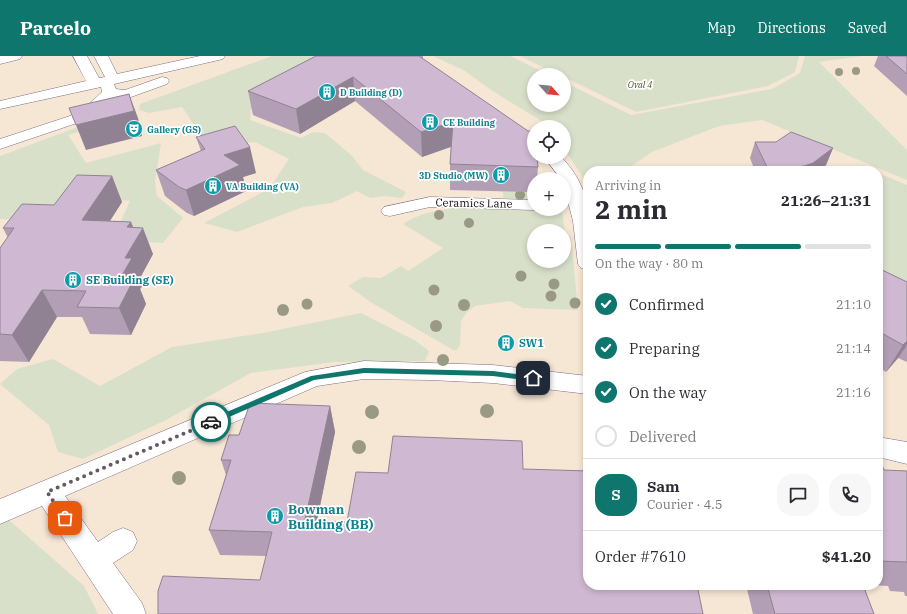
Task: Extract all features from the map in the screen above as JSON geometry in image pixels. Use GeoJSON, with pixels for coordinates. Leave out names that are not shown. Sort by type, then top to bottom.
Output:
{"type":"FeatureCollection","features":[{"type":"Feature","properties":{"kind":"street"},"geometry":{"type":"LineString","coordinates":[[0,60],[15,56]]}},
{"type":"Feature","properties":{"kind":"street"},"geometry":{"type":"LineString","coordinates":[[80,56],[105,88],[126,94],[224,59],[226,56]]}},
{"type":"Feature","properties":{"kind":"street"},"geometry":{"type":"LineString","coordinates":[[0,144],[75,118],[91,110],[105,88],[101,56]]}},
{"type":"Feature","properties":{"kind":"street"},"geometry":{"type":"LineString","coordinates":[[0,105],[75,88],[78,94],[82,97],[105,88],[218,56]]}},
{"type":"Feature","properties":{"kind":"street"},"geometry":{"type":"LineString","coordinates":[[560,164],[581,186],[572,206],[583,246]]}},
{"type":"Feature","properties":{"kind":"street","name":"Ceramics Lane"},"geometry":{"type":"LineString","coordinates":[[390,211],[430,202],[527,205]]}},
{"type":"Feature","properties":{"kind":"street"},"geometry":{"type":"LineString","coordinates":[[0,512],[313,378],[364,370],[423,371],[493,374],[583,383]]}},
{"type":"Feature","properties":{"kind":"street"},"geometry":{"type":"LineString","coordinates":[[883,448],[907,453]]}},
{"type":"Feature","properties":{"kind":"street"},"geometry":{"type":"LineString","coordinates":[[47,492],[131,614]]}},
{"type":"Feature","properties":{"kind":"street"},"geometry":{"type":"LineString","coordinates":[[94,560],[123,541]]}},
{"type":"Feature","properties":{"kind":"shaded area"},"geometry":{"type":"Polygon","coordinates":[[[0,56],[907,56],[907,614],[0,614],[0,56]]]}},
{"type":"Feature","properties":{"kind":"green space"},"geometry":{"type":"Polygon","coordinates":[[[272,56],[320,56],[314,68],[251,109],[250,120],[301,138],[313,132],[325,133],[352,156],[363,170],[406,192],[402,198],[384,196],[370,198],[357,191],[332,203],[303,207],[237,232],[204,223],[269,189],[289,159],[255,142],[214,144],[199,136],[182,107],[149,113],[139,110],[140,104],[272,56]]]}},
{"type":"Feature","properties":{"kind":"green space"},"geometry":{"type":"Polygon","coordinates":[[[433,56],[510,56],[535,68],[527,68],[527,112],[571,112],[571,85],[631,115],[772,89],[800,73],[805,56],[862,56],[819,62],[907,150],[907,180],[883,170],[883,166],[873,166],[762,120],[719,126],[652,152],[631,166],[583,166],[583,177],[571,159],[571,120],[540,120],[491,90],[465,71],[433,56]]]}},
{"type":"Feature","properties":{"kind":"green space","name":"Oval 4"},"geometry":{"type":"Polygon","coordinates":[[[520,56],[799,56],[795,72],[768,86],[636,112],[571,80],[571,68],[545,68],[520,56]]]}},
{"type":"Feature","properties":{"kind":"green space"},"geometry":{"type":"Polygon","coordinates":[[[102,118],[110,123],[68,135],[86,163],[161,143],[155,182],[157,196],[183,218],[163,243],[112,240],[130,201],[89,195],[63,220],[0,219],[0,156],[102,118]]]}},
{"type":"Feature","properties":{"kind":"green space"},"geometry":{"type":"Polygon","coordinates":[[[883,175],[907,185],[907,313],[883,301],[883,175]]]}},
{"type":"Feature","properties":{"kind":"green space"},"geometry":{"type":"Polygon","coordinates":[[[503,191],[527,192],[527,200],[503,198],[503,191]]]}},
{"type":"Feature","properties":{"kind":"green space"},"geometry":{"type":"Polygon","coordinates":[[[467,207],[527,209],[527,216],[563,216],[564,224],[527,224],[527,268],[571,268],[571,237],[578,310],[523,308],[510,301],[475,306],[466,313],[461,321],[460,345],[457,350],[453,350],[372,303],[348,286],[363,277],[381,278],[401,266],[408,271],[443,248],[403,224],[411,219],[427,213],[467,207]]]}},
{"type":"Feature","properties":{"kind":"green space"},"geometry":{"type":"Polygon","coordinates":[[[361,313],[416,341],[429,351],[425,361],[335,362],[251,373],[166,420],[83,459],[58,452],[49,425],[0,384],[17,369],[53,359],[100,386],[172,347],[263,333],[361,313]]]}},
{"type":"Feature","properties":{"kind":"green space"},"geometry":{"type":"Polygon","coordinates":[[[9,520],[84,586],[98,614],[0,614],[0,524],[9,520]]]}},
{"type":"Feature","properties":{"kind":"building"},"geometry":{"type":"Polygon","coordinates":[[[316,56],[419,56],[527,130],[527,164],[538,164],[538,167],[450,164],[453,122],[421,132],[353,77],[296,109],[248,91],[316,56]]]}},
{"type":"Feature","properties":{"kind":"building"},"geometry":{"type":"Polygon","coordinates":[[[886,56],[907,56],[907,74],[886,56]]]}},
{"type":"Feature","properties":{"kind":"building"},"geometry":{"type":"Polygon","coordinates":[[[129,94],[134,111],[76,125],[69,108],[129,94]]]}},
{"type":"Feature","properties":{"kind":"building"},"geometry":{"type":"Polygon","coordinates":[[[235,126],[250,147],[224,155],[240,165],[186,190],[179,187],[156,170],[205,149],[196,137],[235,126]]]}},
{"type":"Feature","properties":{"kind":"building"},"geometry":{"type":"Polygon","coordinates":[[[791,132],[833,148],[813,163],[804,166],[767,166],[755,142],[776,142],[791,132]]]}},
{"type":"Feature","properties":{"kind":"building","name":"SE Building (SE)"},"geometry":{"type":"Polygon","coordinates":[[[77,175],[112,176],[82,220],[131,222],[127,227],[143,228],[125,258],[132,258],[121,277],[135,277],[119,308],[77,307],[86,291],[42,290],[12,335],[0,334],[0,248],[14,228],[3,228],[22,204],[54,205],[77,175]]]}},
{"type":"Feature","properties":{"kind":"building"},"geometry":{"type":"Polygon","coordinates":[[[883,270],[907,282],[907,341],[903,345],[883,334],[883,270]]]}},
{"type":"Feature","properties":{"kind":"building"},"geometry":{"type":"Polygon","coordinates":[[[250,403],[330,406],[305,520],[347,522],[356,472],[388,473],[393,436],[522,441],[523,469],[583,471],[583,590],[698,590],[703,614],[158,614],[158,591],[163,576],[260,580],[272,532],[209,530],[231,460],[221,460],[229,435],[239,435],[250,403]]]}},
{"type":"Feature","properties":{"kind":"building"},"geometry":{"type":"Polygon","coordinates":[[[883,468],[884,470],[907,471],[907,562],[883,561],[883,468]]]}},
{"type":"Feature","properties":{"kind":"building"},"geometry":{"type":"Polygon","coordinates":[[[768,590],[865,590],[874,614],[775,614],[768,590]]]}},
{"type":"Feature","properties":{"kind":"way so far"},"geometry":{"type":"LineString","coordinates":[[65,518],[47,492],[211,422]]}},
{"type":"Feature","properties":{"kind":"place","name":"D Building (D)"},"geometry":{"type":"Point","coordinates":[327,92]}},
{"type":"Feature","properties":{"kind":"place","name":"CE Building"},"geometry":{"type":"Point","coordinates":[430,122]}},
{"type":"Feature","properties":{"kind":"place","name":"Gallery (GS)"},"geometry":{"type":"Point","coordinates":[134,129]}},
{"type":"Feature","properties":{"kind":"place","name":"3D Studio (MW)"},"geometry":{"type":"Point","coordinates":[501,175]}},
{"type":"Feature","properties":{"kind":"place","name":"VA Building (VA)"},"geometry":{"type":"Point","coordinates":[213,186]}},
{"type":"Feature","properties":{"kind":"place","name":"SE Building (SE)"},"geometry":{"type":"Point","coordinates":[73,280]}},
{"type":"Feature","properties":{"kind":"place","name":"SW1"},"geometry":{"type":"Point","coordinates":[506,343]}},
{"type":"Feature","properties":{"kind":"place","name":"Bowman Building (BB)"},"geometry":{"type":"Point","coordinates":[275,516]}},
{"type":"Feature","properties":{"kind":"route"},"geometry":{"type":"LineString","coordinates":[[211,422],[313,378],[364,370],[493,374],[533,378]]}}]}
